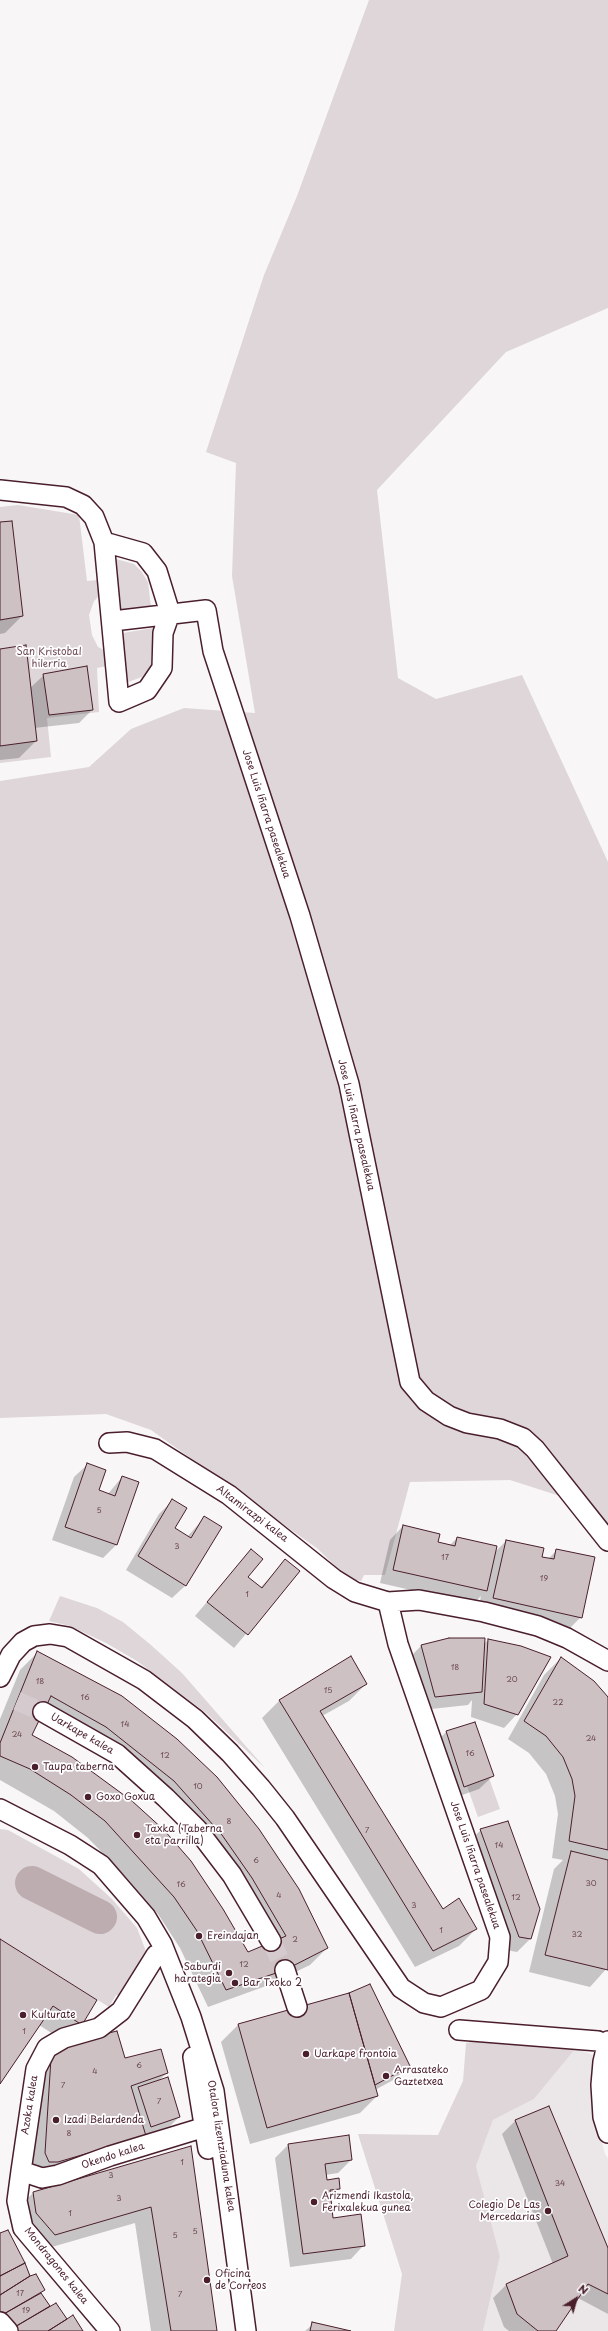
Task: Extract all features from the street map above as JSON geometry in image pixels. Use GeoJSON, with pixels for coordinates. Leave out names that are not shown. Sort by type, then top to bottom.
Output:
{"type":"FeatureCollection","features":[{"type":"Feature","properties":{"kind":"street"},"geometry":{"type":"LineString","coordinates":[[0,490],[66,496],[83,505],[94,517],[104,542],[113,621],[119,702],[147,690],[162,668],[163,633],[170,614],[157,571],[143,553],[104,542]]}},
{"type":"Feature","properties":{"kind":"street","name":"Jose Luis Iñarra pasealekua"},"geometry":{"type":"LineString","coordinates":[[170,614],[206,610],[213,652],[300,916],[349,1084],[410,1382],[426,1401],[449,1416],[500,1429],[523,1438],[535,1449],[608,1542]]}},
{"type":"Feature","properties":{"kind":"street"},"geometry":{"type":"LineString","coordinates":[[113,621],[170,614]]}},
{"type":"Feature","properties":{"kind":"street","name":"Altamirazpi kalea"},"geometry":{"type":"LineString","coordinates":[[109,1443],[127,1442],[155,1449],[229,1495],[334,1579],[355,1592],[388,1602]]}},
{"type":"Feature","properties":{"kind":"street"},"geometry":{"type":"LineString","coordinates":[[388,1602],[419,1600],[484,1612],[538,1626],[567,1638],[608,1662]]}},
{"type":"Feature","properties":{"kind":"street","name":"Jose Luis Iñarra pasealekua"},"geometry":{"type":"LineString","coordinates":[[0,1677],[11,1655],[23,1642],[34,1636],[50,1634],[68,1637],[144,1680],[195,1719],[230,1753],[285,1818],[401,1988],[424,2003],[441,2007],[481,1990],[498,1962],[500,1937],[398,1644],[388,1602]]}},
{"type":"Feature","properties":{"kind":"street","name":"Uarkape kalea"},"geometry":{"type":"LineString","coordinates":[[43,1712],[117,1754],[166,1798],[197,1829],[232,1875],[271,1941]]}},
{"type":"Feature","properties":{"kind":"street","name":"Otalora lizentziaduna kalea"},"geometry":{"type":"LineString","coordinates":[[0,1809],[70,1845],[101,1865],[146,1916],[162,1944],[191,2017],[214,2092],[246,2331]]}},
{"type":"Feature","properties":{"kind":"street","name":"Otalora lizentziaduna kalea"},"geometry":{"type":"LineString","coordinates":[[0,1824],[16,1828],[68,1855],[96,1875],[125,1903],[144,1932],[156,1955],[183,2024],[195,2067],[234,2331]]}},
{"type":"Feature","properties":{"kind":"street","name":"Azoka kalea"},"geometry":{"type":"LineString","coordinates":[[20,2171],[36,2069],[47,2048],[64,2038],[99,2028],[120,2011],[156,1955]]}},
{"type":"Feature","properties":{"kind":"street"},"geometry":{"type":"LineString","coordinates":[[285,1970],[297,2007]]}},
{"type":"Feature","properties":{"kind":"street"},"geometry":{"type":"LineString","coordinates":[[459,2030],[478,2033],[603,2041],[601,2085],[603,2117],[608,2133]]}},
{"type":"Feature","properties":{"kind":"street","name":"Okendo kalea"},"geometry":{"type":"LineString","coordinates":[[20,2171],[42,2178],[58,2175],[110,2156],[205,2127]]}},
{"type":"Feature","properties":{"kind":"street","name":"Mondragones kalea"},"geometry":{"type":"LineString","coordinates":[[20,2171],[17,2201],[23,2228],[110,2331]]}},
{"type":"Feature","properties":{"kind":"street"},"geometry":{"type":"LineString","coordinates":[[0,2322],[8,2331]]}},
{"type":"Feature","properties":{"kind":"shaded area","name":"Colegio De Las Mercedarias"},"geometry":{"type":"Polygon","coordinates":[[[576,2048],[595,2056],[593,2109],[605,2154],[608,2158],[608,2331],[483,2331],[500,2256],[476,2166],[493,2120],[534,2099],[576,2048]]]}},
{"type":"Feature","properties":{"kind":"green space"},"geometry":{"type":"Polygon","coordinates":[[[369,0],[608,0],[608,308],[506,352],[377,490],[398,678],[436,699],[522,675],[608,862],[608,1524],[594,1507],[510,1480],[410,1482],[385,1575],[364,1575],[361,1581],[347,1578],[318,1549],[151,1430],[106,1414],[0,1418],[0,781],[89,767],[131,729],[184,708],[255,713],[232,576],[236,463],[206,452],[264,275],[297,196],[369,0]]]}},
{"type":"Feature","properties":{"kind":"green space","name":"San Kristobal hilerria"},"geometry":{"type":"Polygon","coordinates":[[[18,505],[79,515],[87,581],[98,580],[100,595],[94,601],[89,615],[92,635],[98,647],[106,651],[107,666],[97,668],[99,712],[47,718],[51,757],[0,763],[0,507],[18,505]]]}},
{"type":"Feature","properties":{"kind":"green space"},"geometry":{"type":"Polygon","coordinates":[[[116,559],[134,564],[141,571],[148,582],[151,608],[120,611],[116,559]]]}},
{"type":"Feature","properties":{"kind":"green space"},"geometry":{"type":"Polygon","coordinates":[[[153,628],[151,666],[142,677],[128,682],[123,633],[153,628]]]}},
{"type":"Feature","properties":{"kind":"green space"},"geometry":{"type":"Polygon","coordinates":[[[60,1596],[97,1608],[123,1622],[151,1645],[182,1673],[265,1768],[206,1713],[137,1661],[106,1643],[70,1626],[49,1621],[60,1596]]]}},
{"type":"Feature","properties":{"kind":"green space"},"geometry":{"type":"Polygon","coordinates":[[[489,1778],[500,1809],[478,1817],[467,1786],[489,1778]]]}},
{"type":"Feature","properties":{"kind":"green space"},"geometry":{"type":"Polygon","coordinates":[[[0,1829],[8,1830],[79,1869],[112,1899],[137,1928],[147,1954],[122,1996],[116,1995],[109,2007],[0,1939],[0,1829]]]}},
{"type":"Feature","properties":{"kind":"green space"},"geometry":{"type":"Polygon","coordinates":[[[506,2035],[576,2048],[534,2099],[493,2120],[476,2166],[500,2256],[483,2331],[394,2331],[402,2274],[358,2134],[438,2135],[463,2081],[466,2043],[506,2035]]]}},
{"type":"Feature","properties":{"kind":"building"},"geometry":{"type":"Polygon","coordinates":[[[12,521],[23,616],[0,620],[0,522],[12,521]]]}},
{"type":"Feature","properties":{"kind":"building"},"geometry":{"type":"Polygon","coordinates":[[[26,645],[37,741],[0,746],[0,649],[26,645]]]}},
{"type":"Feature","properties":{"kind":"building"},"geometry":{"type":"Polygon","coordinates":[[[87,666],[93,710],[49,715],[43,674],[87,666]]]}},
{"type":"Feature","properties":{"kind":"building"},"geometry":{"type":"Polygon","coordinates":[[[87,1463],[106,1470],[99,1490],[115,1496],[122,1476],[139,1482],[117,1545],[65,1527],[87,1463]]]}},
{"type":"Feature","properties":{"kind":"building"},"geometry":{"type":"Polygon","coordinates":[[[172,1499],[187,1508],[175,1528],[191,1538],[204,1516],[222,1527],[186,1586],[138,1556],[172,1499]]]}},
{"type":"Feature","properties":{"kind":"building"},"geometry":{"type":"Polygon","coordinates":[[[403,1525],[440,1534],[438,1542],[455,1546],[457,1537],[497,1546],[487,1591],[393,1570],[403,1525]]]}},
{"type":"Feature","properties":{"kind":"building"},"geometry":{"type":"Polygon","coordinates":[[[506,1540],[544,1548],[542,1557],[554,1559],[556,1549],[595,1557],[582,1618],[493,1598],[506,1540]]]}},
{"type":"Feature","properties":{"kind":"building"},"geometry":{"type":"Polygon","coordinates":[[[251,1549],[263,1559],[248,1577],[262,1588],[285,1559],[300,1571],[248,1635],[207,1602],[251,1549]]]}},
{"type":"Feature","properties":{"kind":"building"},"geometry":{"type":"Polygon","coordinates":[[[449,1638],[485,1638],[482,1692],[435,1697],[421,1645],[449,1638]]]}},
{"type":"Feature","properties":{"kind":"building"},"geometry":{"type":"Polygon","coordinates":[[[488,1639],[521,1646],[551,1657],[518,1715],[484,1704],[488,1639]]]}},
{"type":"Feature","properties":{"kind":"building"},"geometry":{"type":"Polygon","coordinates":[[[37,1651],[122,1696],[177,1739],[217,1777],[259,1829],[299,1889],[328,1948],[285,1970],[226,1990],[197,1931],[174,1897],[105,1821],[71,1795],[30,1769],[0,1756],[0,1743],[37,1651]],[[51,1696],[32,1735],[72,1757],[132,1801],[164,1830],[191,1861],[223,1909],[248,1952],[286,1936],[252,1878],[222,1835],[174,1781],[106,1727],[51,1696]]]}},
{"type":"Feature","properties":{"kind":"building"},"geometry":{"type":"Polygon","coordinates":[[[351,1656],[367,1684],[320,1711],[443,1909],[459,1898],[477,1929],[433,1951],[279,1700],[351,1656]]]}},
{"type":"Feature","properties":{"kind":"building"},"geometry":{"type":"Polygon","coordinates":[[[561,1657],[594,1681],[608,1697],[608,1850],[569,1841],[575,1796],[572,1779],[563,1757],[546,1736],[524,1721],[561,1657]]]}},
{"type":"Feature","properties":{"kind":"building"},"geometry":{"type":"Polygon","coordinates":[[[475,1722],[494,1776],[464,1787],[446,1731],[475,1722]]]}},
{"type":"Feature","properties":{"kind":"building"},"geometry":{"type":"Polygon","coordinates":[[[508,1821],[540,1909],[531,1939],[519,1937],[480,1829],[508,1821]]]}},
{"type":"Feature","properties":{"kind":"building"},"geometry":{"type":"Polygon","coordinates":[[[571,1851],[608,1860],[608,1970],[545,1955],[571,1851]]]}},
{"type":"Feature","properties":{"kind":"building","name":"Kulturate"},"geometry":{"type":"Polygon","coordinates":[[[0,1939],[97,2000],[82,2025],[53,2006],[0,2084],[0,1939]]]}},
{"type":"Feature","properties":{"kind":"building"},"geometry":{"type":"Polygon","coordinates":[[[370,1984],[410,2066],[375,2085],[349,1993],[370,1984]]]}},
{"type":"Feature","properties":{"kind":"building","name":"Uarkape frontoia"},"geometry":{"type":"Polygon","coordinates":[[[349,1993],[378,2096],[267,2128],[238,2024],[349,1993]]]}},
{"type":"Feature","properties":{"kind":"building"},"geometry":{"type":"Polygon","coordinates":[[[117,2031],[125,2058],[161,2049],[168,2073],[131,2086],[146,2136],[58,2162],[49,2162],[45,2153],[51,2058],[63,2044],[117,2031]]]}},
{"type":"Feature","properties":{"kind":"building"},"geometry":{"type":"Polygon","coordinates":[[[168,2077],[180,2117],[151,2127],[138,2087],[168,2077]]]}},
{"type":"Feature","properties":{"kind":"building"},"geometry":{"type":"Polygon","coordinates":[[[549,2106],[608,2248],[608,2294],[588,2284],[556,2331],[538,2331],[517,2314],[506,2284],[568,2256],[515,2120],[549,2106]]]}},
{"type":"Feature","properties":{"kind":"building","name":"Arizmendi Ikastola, Ferixalekua gunea"},"geometry":{"type":"Polygon","coordinates":[[[349,2135],[352,2160],[325,2164],[327,2180],[339,2178],[340,2189],[330,2190],[333,2218],[361,2214],[365,2246],[303,2254],[288,2144],[349,2135]]]}},
{"type":"Feature","properties":{"kind":"building"},"geometry":{"type":"Polygon","coordinates":[[[191,2146],[217,2331],[171,2331],[151,2207],[55,2235],[36,2213],[33,2192],[191,2146]]]}},
{"type":"Feature","properties":{"kind":"building"},"geometry":{"type":"Polygon","coordinates":[[[8,2230],[25,2263],[0,2276],[0,2233],[8,2230]]]}},
{"type":"Feature","properties":{"kind":"building"},"geometry":{"type":"Polygon","coordinates":[[[25,2263],[30,2276],[0,2295],[0,2276],[25,2263]]]}},
{"type":"Feature","properties":{"kind":"building"},"geometry":{"type":"Polygon","coordinates":[[[36,2274],[45,2290],[2,2315],[0,2313],[0,2295],[30,2276],[36,2274]]]}},
{"type":"Feature","properties":{"kind":"building"},"geometry":{"type":"Polygon","coordinates":[[[41,2293],[50,2306],[13,2328],[2,2315],[41,2293]]]}},
{"type":"Feature","properties":{"kind":"building"},"geometry":{"type":"Polygon","coordinates":[[[56,2303],[67,2319],[48,2331],[15,2331],[13,2328],[56,2303]]]}},
{"type":"Feature","properties":{"kind":"building"},"geometry":{"type":"Polygon","coordinates":[[[73,2315],[83,2331],[48,2331],[67,2319],[73,2315]]]}},
{"type":"Feature","properties":{"kind":"building"},"geometry":{"type":"Polygon","coordinates":[[[312,2322],[351,2331],[310,2331],[312,2322]]]}},
{"type":"Feature","properties":{"kind":"waterway"},"geometry":{"type":"LineString","coordinates":[[32,1883],[100,1917]]}},
{"type":"Feature","properties":{"kind":"tunnel"},"geometry":{"type":"LineString","coordinates":[[17,1701],[43,1712]]}},
{"type":"Feature","properties":{"kind":"tunnel"},"geometry":{"type":"LineString","coordinates":[[271,1941],[285,1970]]}},
{"type":"Feature","properties":{"kind":"place","name":"Taupa taberna"},"geometry":{"type":"Point","coordinates":[35,1767]}},
{"type":"Feature","properties":{"kind":"place","name":"Goxo Goxua"},"geometry":{"type":"Point","coordinates":[88,1797]}},
{"type":"Feature","properties":{"kind":"place","name":"Taxka (Taberna eta parrilla)"},"geometry":{"type":"Point","coordinates":[137,1835]}},
{"type":"Feature","properties":{"kind":"place","name":"Ereindajan"},"geometry":{"type":"Point","coordinates":[199,1936]}},
{"type":"Feature","properties":{"kind":"place","name":"Saburdi harategia"},"geometry":{"type":"Point","coordinates":[229,1973]}},
{"type":"Feature","properties":{"kind":"place","name":"Bar Txoko 2"},"geometry":{"type":"Point","coordinates":[235,1983]}},
{"type":"Feature","properties":{"kind":"place","name":"Kulturate"},"geometry":{"type":"Point","coordinates":[23,2015]}},
{"type":"Feature","properties":{"kind":"place","name":"Uarkape frontoia"},"geometry":{"type":"Point","coordinates":[306,2054]}},
{"type":"Feature","properties":{"kind":"place","name":"Arrasateko Gaztetxea"},"geometry":{"type":"Point","coordinates":[386,2076]}},
{"type":"Feature","properties":{"kind":"place","name":"Izadi Belardenda"},"geometry":{"type":"Point","coordinates":[56,2120]}},
{"type":"Feature","properties":{"kind":"place","name":"Arizmendi Ikastola, Ferixalekua gunea"},"geometry":{"type":"Point","coordinates":[314,2202]}},
{"type":"Feature","properties":{"kind":"place","name":"Colegio De Las Mercedarias"},"geometry":{"type":"Point","coordinates":[548,2211]}},
{"type":"Feature","properties":{"kind":"place","name":"Oficina de Correos"},"geometry":{"type":"Point","coordinates":[207,2280]}}]}
